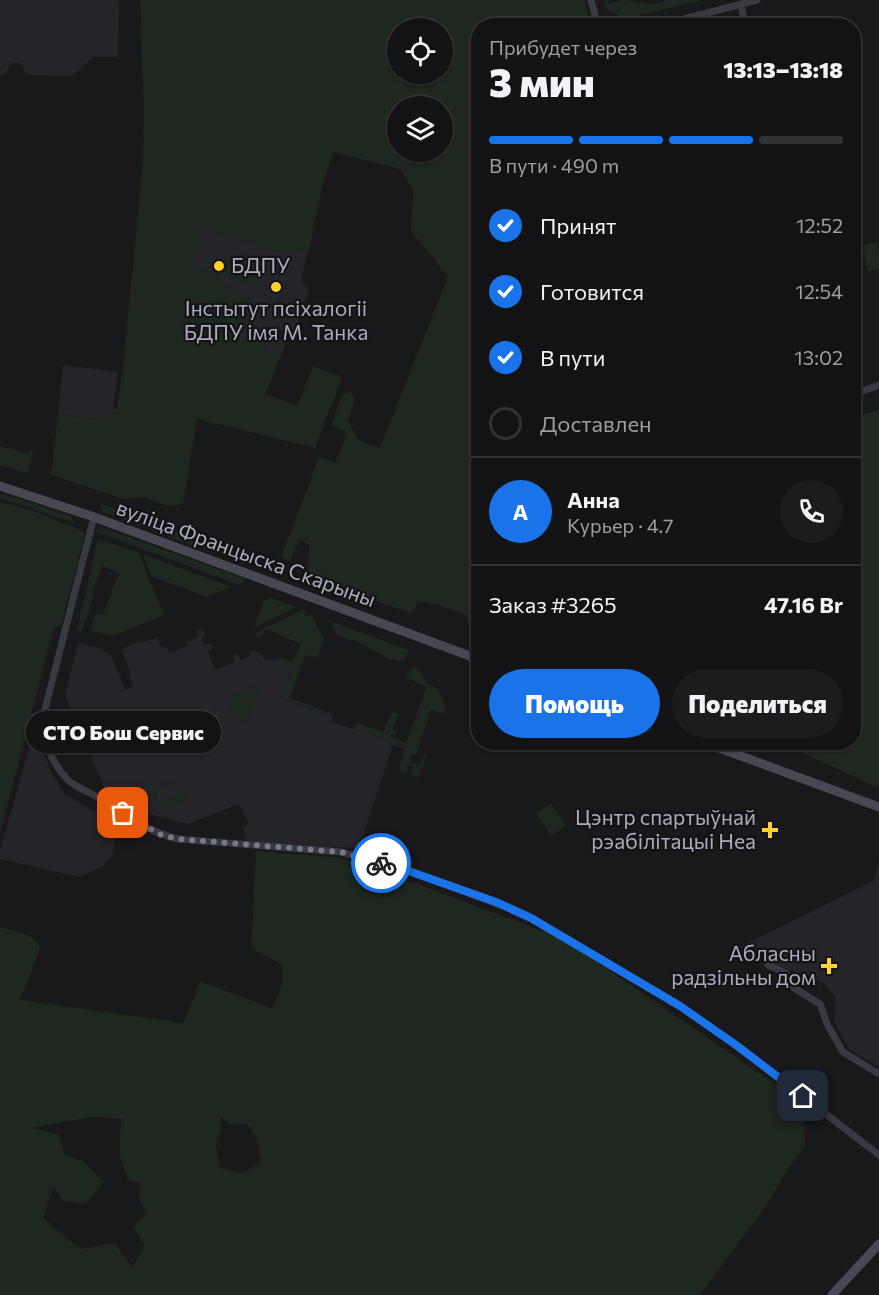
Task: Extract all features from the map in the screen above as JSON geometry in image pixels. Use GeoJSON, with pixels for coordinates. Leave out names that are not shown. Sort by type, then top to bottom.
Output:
{"type":"FeatureCollection","features":[{"type":"Feature","properties":{"kind":"main road","name":"вуліца Францыска Скарыны"},"geometry":{"type":"LineString","coordinates":[[0,486],[94,517],[471,656]]}},
{"type":"Feature","properties":{"kind":"main road"},"geometry":{"type":"LineString","coordinates":[[725,750],[879,807]]}},
{"type":"Feature","properties":{"kind":"main road"},"geometry":{"type":"LineString","coordinates":[[832,1295],[879,1245]]}},
{"type":"Feature","properties":{"kind":"street"},"geometry":{"type":"LineString","coordinates":[[591,0],[596,18]]}},
{"type":"Feature","properties":{"kind":"street"},"geometry":{"type":"LineString","coordinates":[[688,18],[757,0]]}},
{"type":"Feature","properties":{"kind":"street"},"geometry":{"type":"LineString","coordinates":[[741,4],[744,18]]}},
{"type":"Feature","properties":{"kind":"street"},"geometry":{"type":"LineString","coordinates":[[861,391],[879,385]]}},
{"type":"Feature","properties":{"kind":"street"},"geometry":{"type":"LineString","coordinates":[[94,517],[43,727],[52,757],[68,780],[150,829],[166,836],[178,839],[341,852],[403,869],[522,914],[680,1006],[736,1045],[879,1155]]}},
{"type":"Feature","properties":{"kind":"street"},"geometry":{"type":"LineString","coordinates":[[768,965],[786,973],[794,988],[820,1004],[828,1026],[843,1052],[879,1074]]}},
{"type":"Feature","properties":{"kind":"shaded area"},"geometry":{"type":"Polygon","coordinates":[[[0,0],[119,0],[118,57],[93,57],[73,76],[27,75],[20,63],[11,63],[5,75],[0,75],[0,0]]]}},
{"type":"Feature","properties":{"kind":"shaded area"},"geometry":{"type":"Polygon","coordinates":[[[140,0],[585,0],[589,18],[471,18],[471,630],[465,615],[440,605],[418,602],[414,611],[410,613],[307,576],[309,545],[300,540],[290,561],[281,557],[319,457],[335,463],[347,433],[331,425],[343,394],[351,392],[355,399],[348,421],[359,440],[380,448],[448,276],[411,231],[413,190],[400,169],[333,152],[322,187],[309,251],[279,252],[202,229],[196,265],[248,297],[242,336],[250,341],[252,339],[267,345],[261,347],[280,358],[265,394],[297,406],[313,366],[342,377],[315,448],[197,419],[183,504],[167,506],[143,498],[122,499],[51,475],[58,414],[94,419],[117,409],[143,161],[144,115],[140,0]]]}},
{"type":"Feature","properties":{"kind":"shaded area"},"geometry":{"type":"Polygon","coordinates":[[[605,0],[609,4],[624,0],[652,4],[667,0],[703,0],[629,18],[623,18],[606,9],[605,0]]]}},
{"type":"Feature","properties":{"kind":"shaded area","name":"БДПУ"},"geometry":{"type":"Polygon","coordinates":[[[143,161],[322,187],[301,281],[309,289],[293,335],[278,329],[275,338],[286,343],[265,394],[226,378],[143,161]]]}},
{"type":"Feature","properties":{"kind":"shaded area"},"geometry":{"type":"Polygon","coordinates":[[[877,242],[879,269],[868,272],[862,245],[877,242]]]}},
{"type":"Feature","properties":{"kind":"shaded area"},"geometry":{"type":"Polygon","coordinates":[[[218,258],[258,276],[264,284],[254,290],[248,284],[215,273],[218,258]]]}},
{"type":"Feature","properties":{"kind":"shaded area"},"geometry":{"type":"Polygon","coordinates":[[[63,365],[118,372],[113,409],[94,419],[58,414],[63,365]]]}},
{"type":"Feature","properties":{"kind":"shaded area"},"geometry":{"type":"Polygon","coordinates":[[[879,410],[879,788],[796,750],[861,750],[861,415],[879,410]]]}},
{"type":"Feature","properties":{"kind":"shaded area"},"geometry":{"type":"Polygon","coordinates":[[[0,446],[29,454],[31,449],[33,453],[28,473],[0,465],[0,446]]]}},
{"type":"Feature","properties":{"kind":"shaded area"},"geometry":{"type":"Polygon","coordinates":[[[0,493],[72,517],[74,523],[0,498],[0,493]]]}},
{"type":"Feature","properties":{"kind":"shaded area"},"geometry":{"type":"Polygon","coordinates":[[[0,502],[33,511],[76,528],[85,534],[61,626],[54,627],[0,834],[0,502]]]}},
{"type":"Feature","properties":{"kind":"shaded area"},"geometry":{"type":"Polygon","coordinates":[[[100,503],[223,549],[222,551],[196,547],[103,512],[100,503]]]}},
{"type":"Feature","properties":{"kind":"shaded area"},"geometry":{"type":"Polygon","coordinates":[[[104,528],[245,579],[239,585],[97,532],[98,529],[104,528]]]}},
{"type":"Feature","properties":{"kind":"shaded area"},"geometry":{"type":"Polygon","coordinates":[[[98,539],[138,552],[164,615],[113,636],[91,631],[95,614],[103,615],[119,573],[102,566],[83,629],[81,632],[77,630],[98,539]]]}},
{"type":"Feature","properties":{"kind":"shaded area"},"geometry":{"type":"Polygon","coordinates":[[[143,554],[232,587],[206,597],[151,576],[143,554]]]}},
{"type":"Feature","properties":{"kind":"shaded area"},"geometry":{"type":"Polygon","coordinates":[[[270,598],[295,608],[254,628],[264,600],[270,598]]]}},
{"type":"Feature","properties":{"kind":"shaded area"},"geometry":{"type":"Polygon","coordinates":[[[302,610],[306,611],[305,615],[312,616],[324,640],[317,658],[305,656],[290,698],[333,714],[333,717],[280,698],[293,667],[278,660],[279,657],[293,662],[301,644],[265,629],[260,639],[255,637],[257,632],[302,610]]]}},
{"type":"Feature","properties":{"kind":"shaded area"},"geometry":{"type":"Polygon","coordinates":[[[330,621],[409,650],[405,660],[389,659],[361,644],[337,635],[330,621]]]}},
{"type":"Feature","properties":{"kind":"shaded area"},"geometry":{"type":"Polygon","coordinates":[[[202,629],[205,635],[202,638],[204,645],[211,643],[213,649],[208,651],[214,668],[218,669],[235,662],[233,656],[238,652],[241,660],[250,656],[249,652],[252,650],[262,654],[264,659],[278,660],[293,666],[280,698],[333,717],[331,722],[389,740],[393,744],[363,836],[356,848],[247,843],[243,827],[249,825],[239,804],[188,824],[142,812],[118,802],[114,795],[108,797],[65,695],[78,643],[99,648],[112,657],[125,690],[133,687],[129,675],[131,673],[121,650],[140,641],[142,643],[157,637],[161,647],[166,646],[170,653],[187,646],[186,643],[198,637],[196,631],[202,629]]]}},
{"type":"Feature","properties":{"kind":"shaded area"},"geometry":{"type":"Polygon","coordinates":[[[412,668],[418,668],[426,682],[438,689],[446,709],[443,713],[431,709],[416,754],[411,755],[410,763],[420,766],[424,755],[426,756],[419,777],[411,776],[414,767],[407,765],[407,774],[402,773],[399,767],[404,749],[389,743],[389,740],[354,730],[357,723],[383,732],[392,712],[399,714],[393,729],[397,731],[396,736],[391,734],[390,736],[406,743],[427,687],[407,678],[412,668]]]}},
{"type":"Feature","properties":{"kind":"shaded area"},"geometry":{"type":"Polygon","coordinates":[[[255,685],[259,689],[247,722],[241,726],[236,714],[231,715],[226,698],[255,685]]]}},
{"type":"Feature","properties":{"kind":"shaded area"},"geometry":{"type":"Polygon","coordinates":[[[30,745],[42,749],[52,774],[66,795],[92,810],[104,812],[119,820],[112,856],[103,866],[79,877],[0,859],[0,851],[30,745]]]}},
{"type":"Feature","properties":{"kind":"shaded area"},"geometry":{"type":"Polygon","coordinates":[[[173,779],[175,782],[155,791],[160,802],[175,796],[177,792],[179,794],[187,791],[189,798],[169,807],[160,807],[151,788],[173,779]]]}},
{"type":"Feature","properties":{"kind":"shaded area"},"geometry":{"type":"Polygon","coordinates":[[[551,803],[566,826],[551,836],[536,813],[551,803]]]}},
{"type":"Feature","properties":{"kind":"shaded area"},"geometry":{"type":"Polygon","coordinates":[[[256,851],[336,857],[423,886],[564,939],[794,1097],[804,1122],[805,1146],[763,1210],[700,1295],[0,1295],[0,927],[29,936],[38,943],[40,948],[20,1000],[184,1023],[200,981],[272,1008],[282,985],[282,965],[251,948],[256,851]],[[220,1116],[221,1129],[216,1146],[220,1168],[244,1173],[261,1161],[256,1136],[247,1124],[230,1125],[220,1116]],[[93,1117],[30,1128],[58,1134],[65,1155],[81,1160],[104,1182],[85,1204],[64,1201],[53,1187],[43,1218],[80,1249],[115,1243],[132,1268],[145,1246],[133,1227],[147,1214],[139,1199],[141,1182],[129,1181],[122,1165],[119,1144],[122,1119],[93,1117]]]}},
{"type":"Feature","properties":{"kind":"shaded area","name":"Абласны радзільны дом"},"geometry":{"type":"Polygon","coordinates":[[[879,861],[879,1067],[849,1049],[834,1021],[836,998],[823,983],[764,960],[739,947],[873,881],[879,861]]]}},
{"type":"Feature","properties":{"kind":"way so far"},"geometry":{"type":"LineString","coordinates":[[123,813],[159,834],[178,839],[341,852],[381,863]]}},
{"type":"Feature","properties":{"kind":"place","name":"БДПУ"},"geometry":{"type":"Point","coordinates":[219,266]}},
{"type":"Feature","properties":{"kind":"place","name":"Інстытут псіхалогіі БДПУ імя М. Танка"},"geometry":{"type":"Point","coordinates":[276,287]}},
{"type":"Feature","properties":{"kind":"place","name":"СТО Бош Сервис"},"geometry":{"type":"Point","coordinates":[123,813]}},
{"type":"Feature","properties":{"kind":"place","name":"Цэнтр спартыўнай рэабілітацыі Неа"},"geometry":{"type":"Point","coordinates":[770,830]}},
{"type":"Feature","properties":{"kind":"place","name":"Абласны радзільны дом"},"geometry":{"type":"Point","coordinates":[829,966]}},
{"type":"Feature","properties":{"kind":"route"},"geometry":{"type":"LineString","coordinates":[[381,863],[496,902],[531,918],[680,1006],[803,1096]]}}]}
